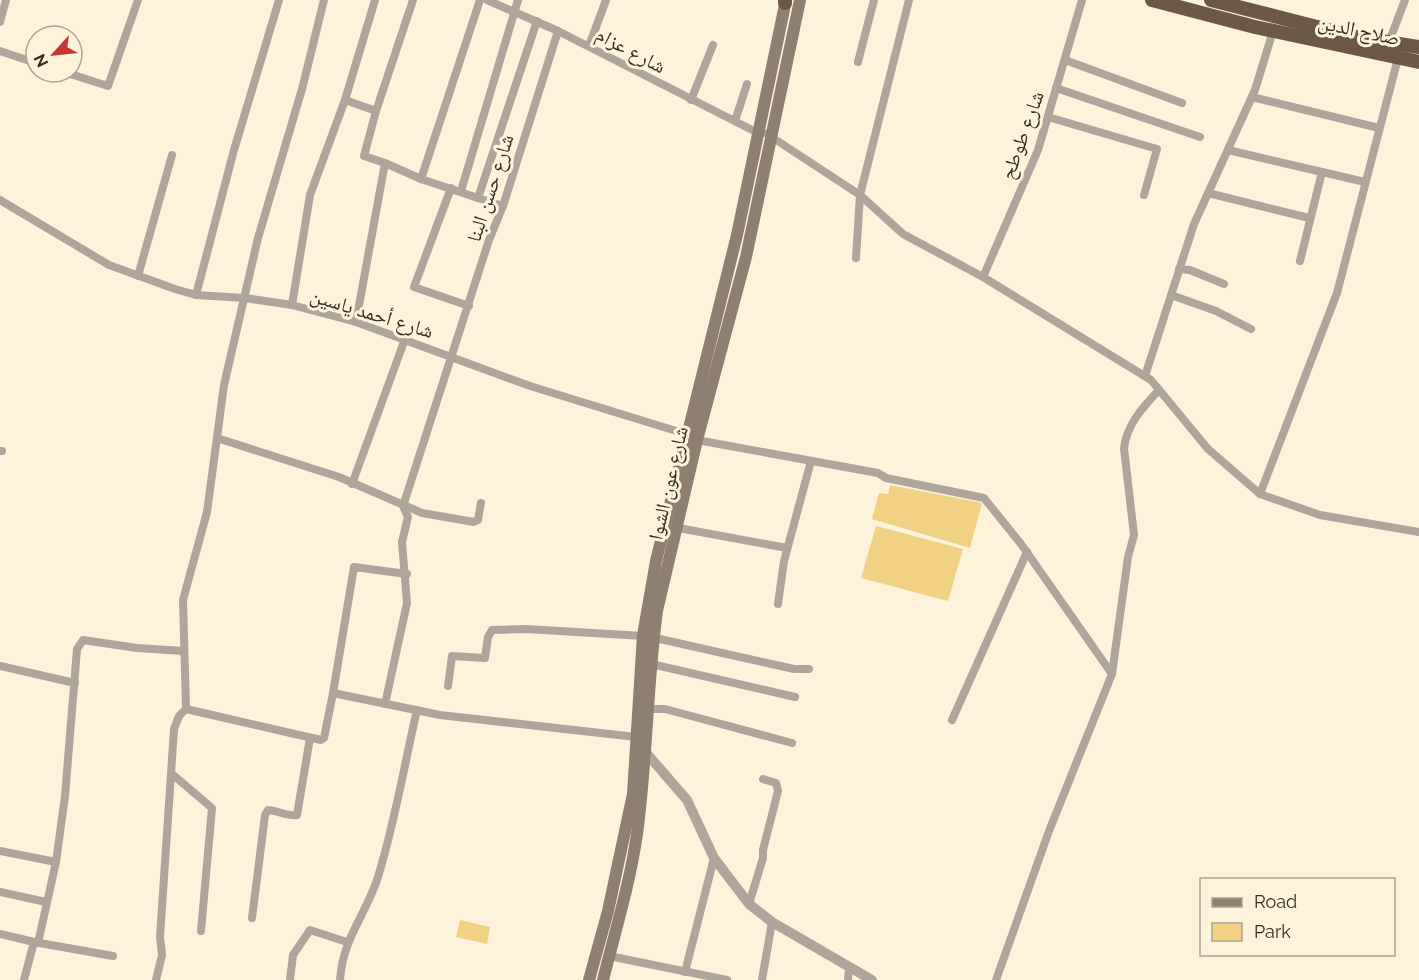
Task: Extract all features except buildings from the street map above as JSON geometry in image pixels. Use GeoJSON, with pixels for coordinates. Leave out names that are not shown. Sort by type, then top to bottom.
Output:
{"type":"FeatureCollection","features":[{"type":"Feature","properties":{"kind":"highway","name":"صلاح الدين"},"geometry":{"type":"LineString","coordinates":[[1152,0],[1273,31],[1419,62]]}},
{"type":"Feature","properties":{"kind":"highway","name":"صلاح الدين"},"geometry":{"type":"LineString","coordinates":[[1211,0],[1232,3],[1344,34],[1419,47]]}},
{"type":"Feature","properties":{"kind":"main road","name":"شارع عون الشوا"},"geometry":{"type":"LineString","coordinates":[[646,636],[657,611],[678,527],[692,437],[737,235],[800,0]]}},
{"type":"Feature","properties":{"kind":"main road","name":"شارع عون الشوا"},"geometry":{"type":"LineString","coordinates":[[763,133],[785,1]]}},
{"type":"Feature","properties":{"kind":"main road","name":"شارع عون الشوا"},"geometry":{"type":"LineString","coordinates":[[603,980],[636,836],[646,755],[643,710],[646,636],[664,525],[692,437]]}},
{"type":"Feature","properties":{"kind":"main road","name":"شارع عون الشوا"},"geometry":{"type":"LineString","coordinates":[[589,980],[608,911],[633,794],[636,737],[643,710]]}},
{"type":"Feature","properties":{"kind":"street"},"geometry":{"type":"LineString","coordinates":[[0,22],[6,0]]}},
{"type":"Feature","properties":{"kind":"street"},"geometry":{"type":"LineString","coordinates":[[84,78],[108,86],[138,0]]}},
{"type":"Feature","properties":{"kind":"street"},"geometry":{"type":"LineString","coordinates":[[196,295],[234,150],[279,0]]}},
{"type":"Feature","properties":{"kind":"street"},"geometry":{"type":"LineString","coordinates":[[156,980],[162,955],[160,937],[174,729],[179,716],[186,709],[183,600],[207,512],[224,385],[258,238],[302,89],[324,0]]}},
{"type":"Feature","properties":{"kind":"street"},"geometry":{"type":"LineString","coordinates":[[292,305],[310,195],[345,100],[375,0]]}},
{"type":"Feature","properties":{"kind":"street"},"geometry":{"type":"LineString","coordinates":[[413,0],[376,111],[364,156],[421,179],[503,206]]}},
{"type":"Feature","properties":{"kind":"street"},"geometry":{"type":"LineString","coordinates":[[421,179],[480,0]]}},
{"type":"Feature","properties":{"kind":"street","name":"شارع عزام"},"geometry":{"type":"LineString","coordinates":[[487,0],[558,30],[691,100],[763,133],[860,195],[903,234],[983,278],[1145,376],[1208,449],[1260,494]]}},
{"type":"Feature","properties":{"kind":"street"},"geometry":{"type":"LineString","coordinates":[[469,306],[414,287],[456,189],[518,0]]}},
{"type":"Feature","properties":{"kind":"street"},"geometry":{"type":"LineString","coordinates":[[589,46],[606,0]]}},
{"type":"Feature","properties":{"kind":"street"},"geometry":{"type":"LineString","coordinates":[[858,62],[874,0]]}},
{"type":"Feature","properties":{"kind":"street"},"geometry":{"type":"LineString","coordinates":[[856,258],[860,195],[909,0]]}},
{"type":"Feature","properties":{"kind":"street","name":"شارع طوطح"},"geometry":{"type":"LineString","coordinates":[[983,278],[1038,150],[1082,0]]}},
{"type":"Feature","properties":{"kind":"street"},"geometry":{"type":"LineString","coordinates":[[1389,42],[1405,0]]}},
{"type":"Feature","properties":{"kind":"street"},"geometry":{"type":"LineString","coordinates":[[478,198],[537,21]]}},
{"type":"Feature","properties":{"kind":"street","name":"شارع حسن البنا"},"geometry":{"type":"LineString","coordinates":[[385,704],[407,603],[407,574],[402,542],[408,517],[403,506],[489,240],[503,206],[558,30]]}},
{"type":"Feature","properties":{"kind":"street"},"geometry":{"type":"LineString","coordinates":[[1145,376],[1194,224],[1252,97],[1273,31]]}},
{"type":"Feature","properties":{"kind":"street"},"geometry":{"type":"LineString","coordinates":[[691,100],[712,45]]}},
{"type":"Feature","properties":{"kind":"street"},"geometry":{"type":"LineString","coordinates":[[0,51],[24,59]]}},
{"type":"Feature","properties":{"kind":"street"},"geometry":{"type":"LineString","coordinates":[[1398,58],[1337,293],[1260,494],[1320,515],[1419,532]]}},
{"type":"Feature","properties":{"kind":"street"},"geometry":{"type":"LineString","coordinates":[[1065,60],[1182,103]]}},
{"type":"Feature","properties":{"kind":"street"},"geometry":{"type":"LineString","coordinates":[[735,121],[747,84]]}},
{"type":"Feature","properties":{"kind":"street"},"geometry":{"type":"LineString","coordinates":[[1056,88],[1200,137]]}},
{"type":"Feature","properties":{"kind":"street"},"geometry":{"type":"LineString","coordinates":[[1252,97],[1379,128]]}},
{"type":"Feature","properties":{"kind":"street"},"geometry":{"type":"LineString","coordinates":[[345,100],[376,111]]}},
{"type":"Feature","properties":{"kind":"street"},"geometry":{"type":"LineString","coordinates":[[1048,117],[1157,149],[1144,195]]}},
{"type":"Feature","properties":{"kind":"street"},"geometry":{"type":"LineString","coordinates":[[1228,150],[1365,182]]}},
{"type":"Feature","properties":{"kind":"street"},"geometry":{"type":"LineString","coordinates":[[138,276],[171,155]]}},
{"type":"Feature","properties":{"kind":"street"},"geometry":{"type":"LineString","coordinates":[[356,322],[385,163]]}},
{"type":"Feature","properties":{"kind":"street"},"geometry":{"type":"LineString","coordinates":[[1300,261],[1322,172]]}},
{"type":"Feature","properties":{"kind":"street"},"geometry":{"type":"LineString","coordinates":[[1208,193],[1309,218]]}},
{"type":"Feature","properties":{"kind":"street","name":"شارع أحمد ياسين"},"geometry":{"type":"LineString","coordinates":[[0,200],[51,228],[101,260],[138,276],[196,295],[245,298],[292,305],[356,322],[530,386],[692,437],[984,498],[1027,552],[1112,674]]}},
{"type":"Feature","properties":{"kind":"street"},"geometry":{"type":"LineString","coordinates":[[1179,269],[1190,270],[1224,284]]}},
{"type":"Feature","properties":{"kind":"street"},"geometry":{"type":"LineString","coordinates":[[1170,296],[1216,311],[1251,329]]}},
{"type":"Feature","properties":{"kind":"street"},"geometry":{"type":"LineString","coordinates":[[352,484],[405,339]]}},
{"type":"Feature","properties":{"kind":"street"},"geometry":{"type":"LineString","coordinates":[[996,980],[1049,831],[1112,674],[1128,556],[1134,535],[1124,448],[1125,438],[1142,408],[1159,390]]}},
{"type":"Feature","properties":{"kind":"street"},"geometry":{"type":"LineString","coordinates":[[217,438],[352,484],[403,506],[439,518],[474,522],[478,520],[481,503]]}},
{"type":"Feature","properties":{"kind":"street"},"geometry":{"type":"LineString","coordinates":[[778,604],[787,548],[811,461]]}},
{"type":"Feature","properties":{"kind":"street"},"geometry":{"type":"LineString","coordinates":[[664,525],[787,548]]}},
{"type":"Feature","properties":{"kind":"street"},"geometry":{"type":"LineString","coordinates":[[952,720],[1027,552]]}},
{"type":"Feature","properties":{"kind":"street"},"geometry":{"type":"LineString","coordinates":[[186,709],[321,740],[324,738],[333,693],[354,567],[407,574]]}},
{"type":"Feature","properties":{"kind":"street"},"geometry":{"type":"LineString","coordinates":[[448,686],[452,656],[485,658],[488,637],[492,630],[526,629],[646,636],[794,669],[809,669]]}},
{"type":"Feature","properties":{"kind":"street"},"geometry":{"type":"LineString","coordinates":[[24,980],[56,862],[65,796],[77,650],[83,640],[138,648],[184,651]]}},
{"type":"Feature","properties":{"kind":"street"},"geometry":{"type":"LineString","coordinates":[[646,663],[795,697]]}},
{"type":"Feature","properties":{"kind":"street"},"geometry":{"type":"LineString","coordinates":[[0,666],[75,683]]}},
{"type":"Feature","properties":{"kind":"street"},"geometry":{"type":"LineString","coordinates":[[333,693],[417,710],[636,737],[646,755],[687,800],[714,858],[749,904],[848,974],[872,980]]}},
{"type":"Feature","properties":{"kind":"street"},"geometry":{"type":"LineString","coordinates":[[643,710],[665,709],[792,743]]}},
{"type":"Feature","properties":{"kind":"street"},"geometry":{"type":"LineString","coordinates":[[340,980],[347,942],[377,879],[395,813],[417,710]]}},
{"type":"Feature","properties":{"kind":"street"},"geometry":{"type":"LineString","coordinates":[[252,918],[265,815],[268,810],[275,810],[292,816],[297,815],[310,738]]}},
{"type":"Feature","properties":{"kind":"street"},"geometry":{"type":"LineString","coordinates":[[172,774],[212,808],[201,931]]}},
{"type":"Feature","properties":{"kind":"street"},"geometry":{"type":"LineString","coordinates":[[749,904],[763,858],[778,790],[776,783],[763,779]]}},
{"type":"Feature","properties":{"kind":"street"},"geometry":{"type":"LineString","coordinates":[[0,851],[56,862]]}},
{"type":"Feature","properties":{"kind":"street"},"geometry":{"type":"LineString","coordinates":[[685,972],[714,858]]}},
{"type":"Feature","properties":{"kind":"street"},"geometry":{"type":"LineString","coordinates":[[0,892],[46,902]]}},
{"type":"Feature","properties":{"kind":"street"},"geometry":{"type":"LineString","coordinates":[[762,980],[772,922]]}},
{"type":"Feature","properties":{"kind":"street"},"geometry":{"type":"LineString","coordinates":[[290,980],[293,955],[310,930],[347,942]]}},
{"type":"Feature","properties":{"kind":"street"},"geometry":{"type":"LineString","coordinates":[[0,934],[113,956]]}},
{"type":"Feature","properties":{"kind":"street"},"geometry":{"type":"LineString","coordinates":[[609,956],[727,980]]}},
{"type":"Feature","properties":{"kind":"green space"},"geometry":{"type":"Polygon","coordinates":[[[890,485],[982,503],[970,548],[872,519],[879,493],[888,494],[890,485]]]}},
{"type":"Feature","properties":{"kind":"green space"},"geometry":{"type":"Polygon","coordinates":[[[876,526],[963,549],[948,601],[861,578],[876,526]]]}},
{"type":"Feature","properties":{"kind":"green space"},"geometry":{"type":"Polygon","coordinates":[[[460,920],[490,927],[487,944],[456,937],[460,920]]]}}]}
